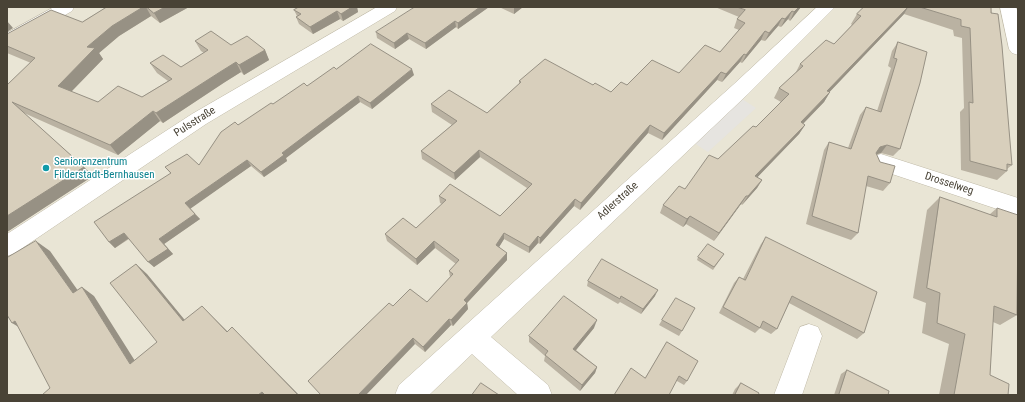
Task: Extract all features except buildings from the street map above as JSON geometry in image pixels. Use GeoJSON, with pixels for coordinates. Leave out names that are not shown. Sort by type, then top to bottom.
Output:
{"type":"FeatureCollection","features":[{"type":"Feature","properties":{"kind":"street"},"geometry":{"type":"LineString","coordinates":[[7,41],[66,7]]}},
{"type":"Feature","properties":{"kind":"street","name":"Pulsstraße"},"geometry":{"type":"LineString","coordinates":[[7,246],[198,119],[389,7]]}},
{"type":"Feature","properties":{"kind":"street","name":"Adlerstraße"},"geometry":{"type":"LineString","coordinates":[[409,395],[827,7]]}},
{"type":"Feature","properties":{"kind":"street"},"geometry":{"type":"LineString","coordinates":[[1008,7],[1018,49]]}},
{"type":"Feature","properties":{"kind":"street","name":"Drosselweg"},"geometry":{"type":"LineString","coordinates":[[881,162],[1018,207]]}},
{"type":"Feature","properties":{"kind":"street"},"geometry":{"type":"LineString","coordinates":[[788,395],[809,336]]}},
{"type":"Feature","properties":{"kind":"street"},"geometry":{"type":"LineString","coordinates":[[472,337],[538,395]]}},
{"type":"Feature","properties":{"kind":"shaded area"},"geometry":{"type":"Polygon","coordinates":[[[7,7],[1008,7],[1018,49],[1018,395],[7,395],[7,7]]]}},
{"type":"Feature","properties":{"kind":"shaded area"},"geometry":{"type":"Polygon","coordinates":[[[742,99],[756,108],[708,152],[694,143],[742,99]]]}},
{"type":"Feature","properties":{"kind":"place","name":"Seniorenzentrum Filderstadt-Bernhausen"},"geometry":{"type":"Point","coordinates":[46,168]}}]}
